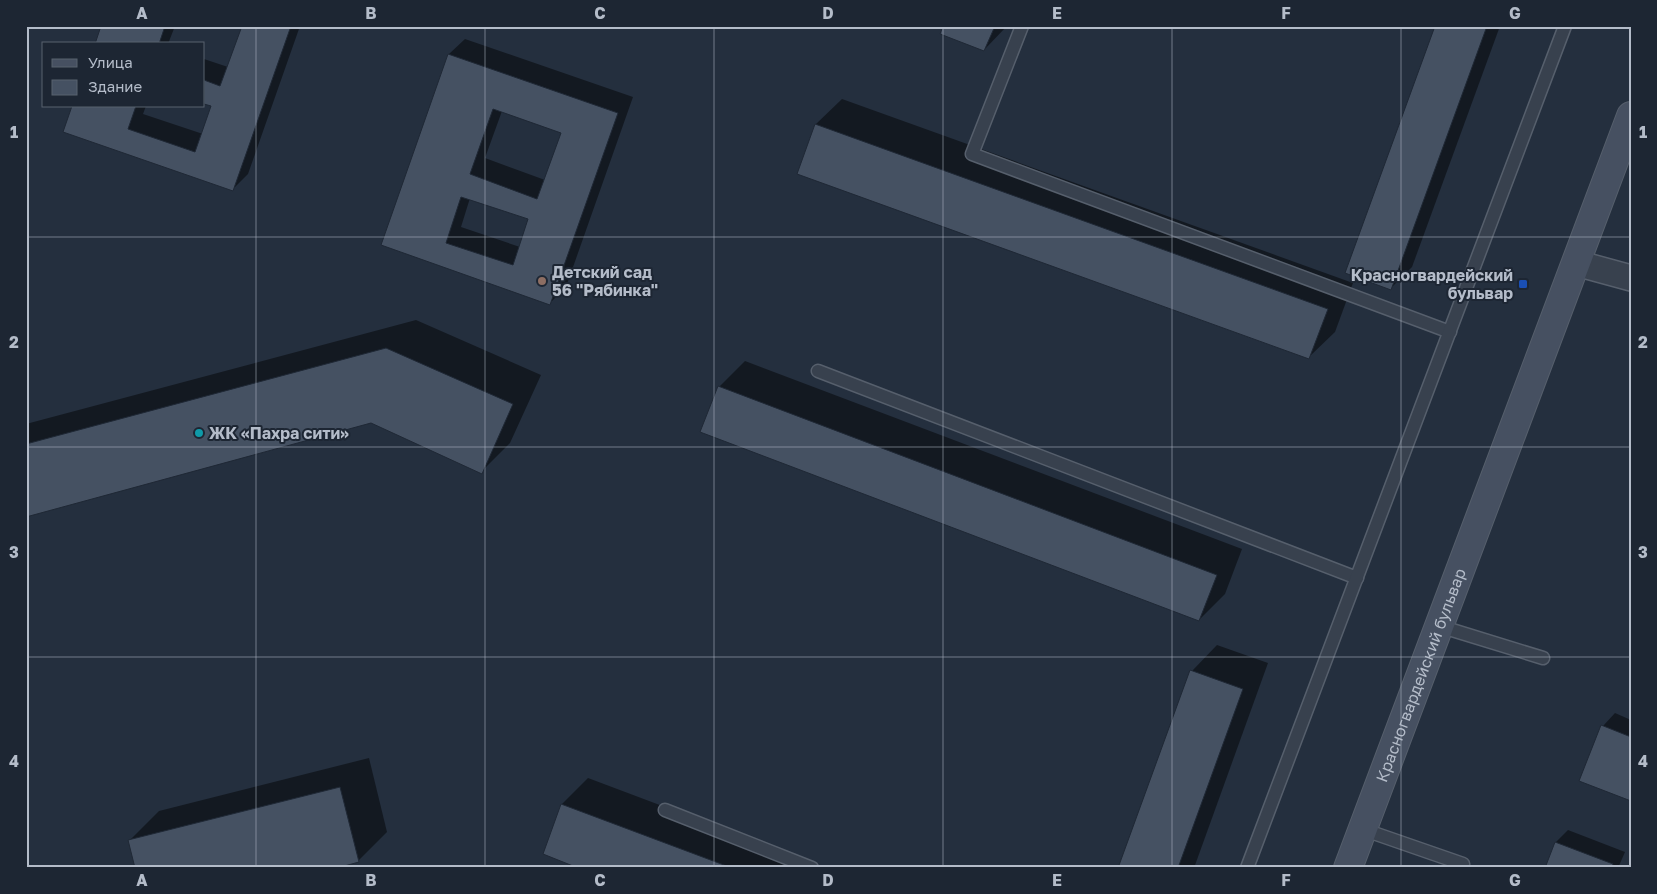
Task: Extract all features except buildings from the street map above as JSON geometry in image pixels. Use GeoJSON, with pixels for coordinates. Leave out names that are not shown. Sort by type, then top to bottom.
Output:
{"type":"FeatureCollection","features":[{"type":"Feature","properties":{"kind":"street","name":"Красногвардейский бульвар"},"geometry":{"type":"LineString","coordinates":[[1348,868],[1631,116]]}},
{"type":"Feature","properties":{"kind":"street"},"geometry":{"type":"LineString","coordinates":[[1576,263],[1631,278]]}},
{"type":"Feature","properties":{"kind":"lane"},"geometry":{"type":"LineString","coordinates":[[1022,26],[972,154],[1450,332]]}},
{"type":"Feature","properties":{"kind":"lane"},"geometry":{"type":"LineString","coordinates":[[1247,868],[1565,26]]}},
{"type":"Feature","properties":{"kind":"lane"},"geometry":{"type":"LineString","coordinates":[[818,371],[1356,578]]}},
{"type":"Feature","properties":{"kind":"lane"},"geometry":{"type":"LineString","coordinates":[[1439,626],[1544,658]]}},
{"type":"Feature","properties":{"kind":"lane"},"geometry":{"type":"LineString","coordinates":[[665,810],[812,868]]}},
{"type":"Feature","properties":{"kind":"lane"},"geometry":{"type":"LineString","coordinates":[[1362,829],[1463,864]]}},
{"type":"Feature","properties":{"kind":"place","name":"Детский сад 56 \"Рябинка\""},"geometry":{"type":"Point","coordinates":[542,281]}},
{"type":"Feature","properties":{"kind":"place","name":"Красногвардейский бульвар"},"geometry":{"type":"Point","coordinates":[1523,284]}},
{"type":"Feature","properties":{"kind":"place","name":"ЖК «Пахра сити»"},"geometry":{"type":"Point","coordinates":[199,433]}}]}
